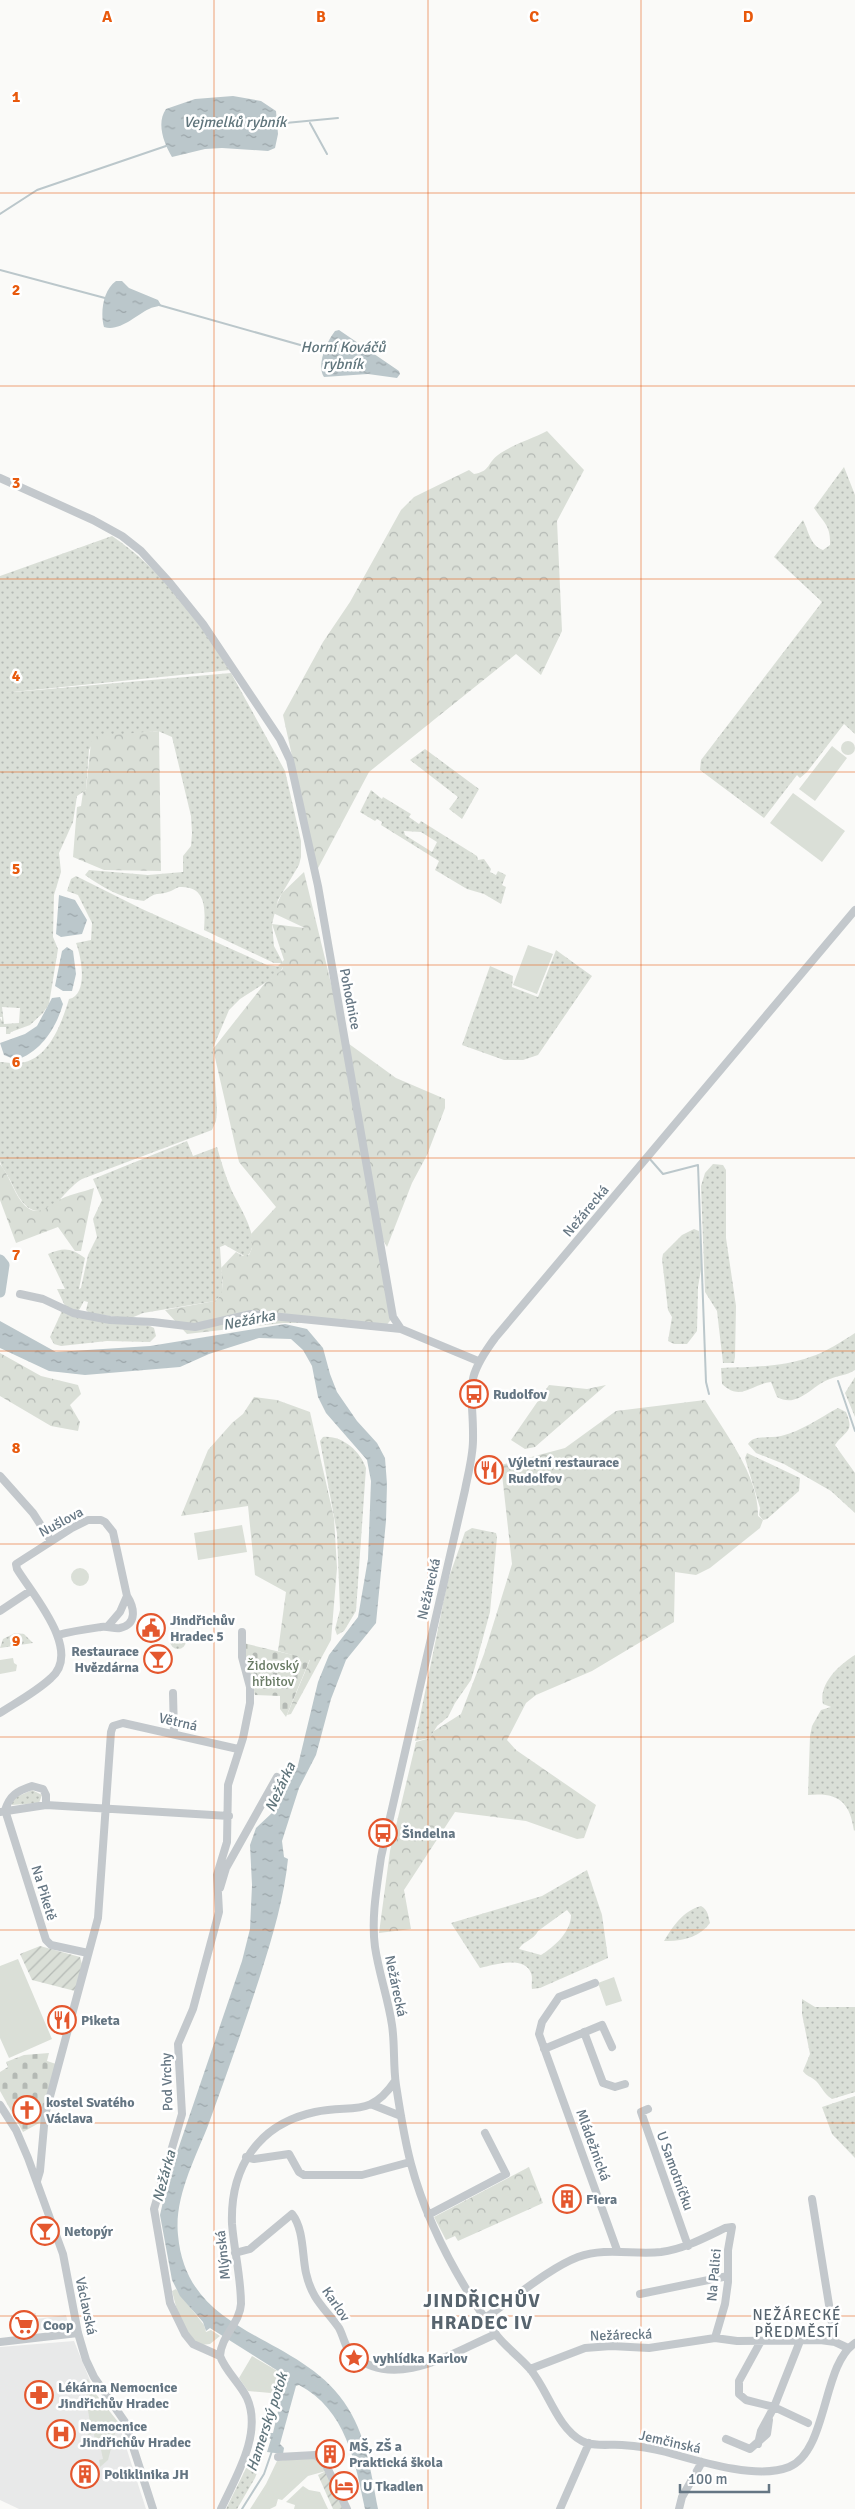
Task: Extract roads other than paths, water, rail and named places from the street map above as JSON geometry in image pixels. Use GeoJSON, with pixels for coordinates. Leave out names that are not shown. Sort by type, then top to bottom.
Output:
{"type":"FeatureCollection","features":[{"type":"Feature","properties":{"kind":"street","name":"Pohodnice"},"geometry":{"type":"LineString","coordinates":[[0,478],[93,520],[122,536],[141,551],[170,582],[204,624],[280,739],[290,760],[318,886],[393,1317],[401,1328]]}},
{"type":"Feature","properties":{"kind":"street","name":"Nežárecká"},"geometry":{"type":"LineString","coordinates":[[589,2444],[582,2441],[566,2426],[530,2369],[496,2334],[485,2318],[428,2215],[410,2162],[395,2081],[390,2014],[378,1968],[374,1943],[380,1857],[466,1490],[473,1439],[470,1385],[478,1361],[498,1334],[855,910]]}},
{"type":"Feature","properties":{"kind":"street"},"geometry":{"type":"LineString","coordinates":[[20,1294],[43,1299],[73,1313],[110,1320],[153,1322],[195,1328],[251,1314],[401,1328],[478,1361]]}},
{"type":"Feature","properties":{"kind":"street"},"geometry":{"type":"LineString","coordinates":[[0,1476],[33,1513],[51,1541]]}},
{"type":"Feature","properties":{"kind":"street","name":"Nušlova"},"geometry":{"type":"LineString","coordinates":[[30,1590],[16,1564],[88,1520],[105,1522],[113,1532],[127,1596],[134,1610],[132,1619],[123,1627],[108,1626]]}},
{"type":"Feature","properties":{"kind":"street"},"geometry":{"type":"LineString","coordinates":[[0,1611],[30,1590],[58,1635],[61,1656],[53,1677],[0,1713]]}},
{"type":"Feature","properties":{"kind":"street"},"geometry":{"type":"LineString","coordinates":[[58,1635],[108,1626],[120,1612],[127,1596]]}},
{"type":"Feature","properties":{"kind":"street","name":"Pod Vrchy"},"geometry":{"type":"LineString","coordinates":[[220,2356],[194,2344],[185,2334],[170,2303],[154,2209],[182,2114],[178,2044],[193,2009],[219,1912],[217,1875],[227,1842],[229,1816],[228,1785],[250,1703],[250,1687],[242,1657],[242,1632]]}},
{"type":"Feature","properties":{"kind":"street"},"geometry":{"type":"LineString","coordinates":[[173,1693],[174,1733]]}},
{"type":"Feature","properties":{"kind":"street","name":"Větrná"},"geometry":{"type":"LineString","coordinates":[[106,1807],[113,1726],[124,1723],[238,1749]]}},
{"type":"Feature","properties":{"kind":"street"},"geometry":{"type":"LineString","coordinates":[[219,1892],[226,1868],[276,1777]]}},
{"type":"Feature","properties":{"kind":"street"},"geometry":{"type":"LineString","coordinates":[[3,1811],[9,1798],[32,1786],[43,1789],[46,1795],[46,1805]]}},
{"type":"Feature","properties":{"kind":"street"},"geometry":{"type":"LineString","coordinates":[[3,1811],[46,1805],[106,1807],[229,1816]]}},
{"type":"Feature","properties":{"kind":"street"},"geometry":{"type":"LineString","coordinates":[[37,2180],[45,2115],[59,2070],[98,1918],[106,1807]]}},
{"type":"Feature","properties":{"kind":"street","name":"Na Piketě"},"geometry":{"type":"LineString","coordinates":[[3,1811],[46,1940],[51,1945],[88,1953]]}},
{"type":"Feature","properties":{"kind":"street","name":"Mládežnická"},"geometry":{"type":"LineString","coordinates":[[595,1982],[559,1997],[542,2022],[540,2029],[544,2049],[617,2250]]}},
{"type":"Feature","properties":{"kind":"street"},"geometry":{"type":"LineString","coordinates":[[544,2049],[602,2025],[612,2048]]}},
{"type":"Feature","properties":{"kind":"street"},"geometry":{"type":"LineString","coordinates":[[584,2032],[603,2083],[615,2087],[625,2084]]}},
{"type":"Feature","properties":{"kind":"street"},"geometry":{"type":"LineString","coordinates":[[373,2105],[382,2098],[395,2081]]}},
{"type":"Feature","properties":{"kind":"street"},"geometry":{"type":"LineString","coordinates":[[373,2105],[401,2116]]}},
{"type":"Feature","properties":{"kind":"street","name":"Mlýnská"},"geometry":{"type":"LineString","coordinates":[[220,2356],[222,2342],[235,2320],[241,2303],[232,2214],[237,2177],[246,2158],[270,2132],[300,2116],[315,2112],[373,2105]]}},
{"type":"Feature","properties":{"kind":"street","name":"Václavská"},"geometry":{"type":"LineString","coordinates":[[1,2108],[17,2133],[37,2180],[63,2254],[78,2333],[94,2376],[126,2422],[153,2509]]}},
{"type":"Feature","properties":{"kind":"street","name":"U Samotníčku"},"geometry":{"type":"LineString","coordinates":[[648,2109],[641,2112],[688,2246]]}},
{"type":"Feature","properties":{"kind":"street"},"geometry":{"type":"LineString","coordinates":[[428,2215],[506,2174],[485,2132]]}},
{"type":"Feature","properties":{"kind":"street"},"geometry":{"type":"LineString","coordinates":[[246,2158],[254,2159],[289,2154],[299,2172],[304,2175],[362,2174],[410,2162]]}},
{"type":"Feature","properties":{"kind":"street"},"geometry":{"type":"LineString","coordinates":[[812,2199],[835,2342]]}},
{"type":"Feature","properties":{"kind":"street","name":"Karlov"},"geometry":{"type":"LineString","coordinates":[[235,2253],[250,2248],[292,2214],[306,2258],[306,2272],[312,2293],[324,2312],[338,2328],[351,2354],[380,2369],[401,2370],[423,2366],[496,2334]]}},
{"type":"Feature","properties":{"kind":"street","name":"Na Palici"},"geometry":{"type":"LineString","coordinates":[[688,2246],[725,2228],[732,2227],[728,2250],[725,2304],[715,2338]]}},
{"type":"Feature","properties":{"kind":"street"},"geometry":{"type":"LineString","coordinates":[[485,2318],[562,2265],[579,2257],[617,2250],[641,2253],[662,2252],[688,2246]]}},
{"type":"Feature","properties":{"kind":"street"},"geometry":{"type":"LineString","coordinates":[[640,2294],[728,2276]]}},
{"type":"Feature","properties":{"kind":"street"},"geometry":{"type":"LineString","coordinates":[[0,2342],[78,2333]]}},
{"type":"Feature","properties":{"kind":"street","name":"Nežárecká"},"geometry":{"type":"LineString","coordinates":[[530,2369],[585,2348],[611,2346],[649,2348],[715,2338]]}},
{"type":"Feature","properties":{"kind":"street"},"geometry":{"type":"LineString","coordinates":[[715,2338],[835,2342],[848,2348],[855,2343]]}},
{"type":"Feature","properties":{"kind":"street"},"geometry":{"type":"LineString","coordinates":[[726,2439],[747,2449],[758,2444],[761,2431],[770,2418],[800,2340]]}},
{"type":"Feature","properties":{"kind":"street"},"geometry":{"type":"LineString","coordinates":[[760,2341],[739,2381],[738,2392],[746,2400],[774,2407],[808,2423]]}},
{"type":"Feature","properties":{"kind":"street","name":"Jemčinská"},"geometry":{"type":"LineString","coordinates":[[589,2444],[649,2448],[702,2462],[757,2472],[780,2470],[799,2462],[807,2450],[828,2400],[839,2364],[848,2348]]}},
{"type":"Feature","properties":{"kind":"street"},"geometry":{"type":"LineString","coordinates":[[220,2356],[247,2398],[250,2432],[248,2450],[221,2509]]}},
{"type":"Feature","properties":{"kind":"street"},"geometry":{"type":"LineString","coordinates":[[560,2509],[589,2444]]}},
{"type":"Feature","properties":{"kind":"street"},"geometry":{"type":"LineString","coordinates":[[278,2458],[314,2455],[325,2463],[347,2509]]}},
{"type":"Feature","properties":{"kind":"street"},"geometry":{"type":"LineString","coordinates":[[679,2509],[682,2497],[702,2462]]}},
{"type":"Feature","properties":{"kind":"water","name":"Vejmelků rybník"},"geometry":{"type":"Polygon","coordinates":[[[233,96],[261,101],[276,111],[278,134],[275,148],[268,151],[222,148],[205,149],[172,157],[166,146],[161,127],[166,109],[195,99],[233,96]]]}},
{"type":"Feature","properties":{"kind":"water"},"geometry":{"type":"Polygon","coordinates":[[[116,281],[122,281],[129,288],[158,300],[161,305],[150,308],[122,325],[110,328],[104,327],[102,315],[105,296],[116,281]]]}},
{"type":"Feature","properties":{"kind":"water","name":"Horní Kováčů rybník"},"geometry":{"type":"Polygon","coordinates":[[[339,330],[399,371],[400,374],[397,378],[368,374],[324,377],[321,366],[324,353],[332,335],[335,331],[339,330]]]}},
{"type":"Feature","properties":{"kind":"water"},"geometry":{"type":"Polygon","coordinates":[[[59,895],[75,900],[87,920],[82,934],[61,937],[56,934],[59,895]]]}},
{"type":"Feature","properties":{"kind":"water"},"geometry":{"type":"Polygon","coordinates":[[[67,947],[73,951],[76,974],[72,991],[63,991],[55,986],[62,951],[67,947]]]}},
{"type":"Feature","properties":{"kind":"water"},"geometry":{"type":"Polygon","coordinates":[[[60,997],[63,1004],[60,1013],[52,1030],[40,1045],[16,1060],[4,1055],[0,1043],[25,1034],[37,1026],[52,998],[60,997]]]}},
{"type":"Feature","properties":{"kind":"water"},"geometry":{"type":"Polygon","coordinates":[[[0,1321],[56,1352],[150,1346],[285,1324],[307,1329],[323,1348],[337,1392],[357,1421],[377,1443],[385,1458],[387,1484],[386,1521],[376,1623],[346,1660],[331,1699],[316,1755],[299,1788],[282,1841],[284,1857],[288,1859],[284,1888],[274,1931],[236,2048],[187,2177],[179,2206],[178,2221],[178,2235],[186,2269],[201,2294],[222,2314],[299,2361],[323,2379],[344,2402],[363,2440],[378,2509],[365,2509],[352,2455],[338,2423],[328,2408],[299,2385],[296,2386],[280,2444],[284,2448],[283,2454],[267,2452],[271,2439],[264,2435],[265,2433],[273,2433],[286,2376],[210,2328],[206,2331],[203,2322],[180,2296],[172,2280],[160,2215],[169,2176],[242,1961],[250,1929],[252,1885],[250,1845],[256,1828],[273,1812],[298,1765],[318,1682],[329,1655],[358,1617],[368,1559],[371,1481],[367,1460],[326,1413],[318,1397],[312,1366],[303,1350],[291,1339],[259,1338],[209,1354],[180,1367],[85,1375],[49,1371],[0,1348],[0,1321]]]}},
{"type":"Feature","properties":{"kind":"waterway"},"geometry":{"type":"LineString","coordinates":[[275,124],[338,118]]}},
{"type":"Feature","properties":{"kind":"waterway"},"geometry":{"type":"LineString","coordinates":[[310,123],[327,154]]}},
{"type":"Feature","properties":{"kind":"waterway"},"geometry":{"type":"LineString","coordinates":[[0,214],[37,190],[166,146]]}},
{"type":"Feature","properties":{"kind":"waterway"},"geometry":{"type":"LineString","coordinates":[[0,270],[105,298]]}},
{"type":"Feature","properties":{"kind":"waterway"},"geometry":{"type":"LineString","coordinates":[[159,305],[325,352]]}},
{"type":"Feature","properties":{"kind":"waterway"},"geometry":{"type":"LineString","coordinates":[[649,1158],[663,1174],[698,1165],[706,1382],[709,1394]]}},
{"type":"Feature","properties":{"kind":"waterway"},"geometry":{"type":"LineString","coordinates":[[0,1260],[4,1265],[0,1292]]}},
{"type":"Feature","properties":{"kind":"waterway"},"geometry":{"type":"LineString","coordinates":[[838,1381],[855,1431]]}},
{"type":"Feature","properties":{"kind":"waterway","name":"Hamerský potok"},"geometry":{"type":"LineString","coordinates":[[242,2509],[264,2474],[272,2451]]}},
{"type":"Feature","properties":{"kind":"place","name":"Rudolfov"},"geometry":{"type":"Point","coordinates":[474,1394]}},
{"type":"Feature","properties":{"kind":"place","name":"Výletní restaurace Rudolfov"},"geometry":{"type":"Point","coordinates":[489,1470]}},
{"type":"Feature","properties":{"kind":"place","name":"Jindřichův Hradec 5"},"geometry":{"type":"Point","coordinates":[151,1628]}},
{"type":"Feature","properties":{"kind":"place","name":"Restaurace Hvězdárna"},"geometry":{"type":"Point","coordinates":[158,1659]}},
{"type":"Feature","properties":{"kind":"place","name":"Šindelna"},"geometry":{"type":"Point","coordinates":[383,1833]}},
{"type":"Feature","properties":{"kind":"place","name":"Piketa"},"geometry":{"type":"Point","coordinates":[62,2020]}},
{"type":"Feature","properties":{"kind":"place","name":"kostel Svatého Václava"},"geometry":{"type":"Point","coordinates":[27,2110]}},
{"type":"Feature","properties":{"kind":"place","name":"Fiera"},"geometry":{"type":"Point","coordinates":[567,2199]}},
{"type":"Feature","properties":{"kind":"place","name":"Netopýr"},"geometry":{"type":"Point","coordinates":[45,2231]}},
{"type":"Feature","properties":{"kind":"place","name":"Coop"},"geometry":{"type":"Point","coordinates":[24,2325]}},
{"type":"Feature","properties":{"kind":"place","name":"vyhlídka Karlov"},"geometry":{"type":"Point","coordinates":[354,2358]}},
{"type":"Feature","properties":{"kind":"place","name":"Lékárna Nemocnice Jindřichův Hradec"},"geometry":{"type":"Point","coordinates":[39,2395]}},
{"type":"Feature","properties":{"kind":"place","name":"Nemocnice Jindřichův Hradec"},"geometry":{"type":"Point","coordinates":[61,2434]}},
{"type":"Feature","properties":{"kind":"place","name":"MŠ, ZŠ a Praktická škola"},"geometry":{"type":"Point","coordinates":[330,2454]}},
{"type":"Feature","properties":{"kind":"place","name":"Poliklinika JH"},"geometry":{"type":"Point","coordinates":[85,2474]}},
{"type":"Feature","properties":{"kind":"place","name":"U Tkadlen"},"geometry":{"type":"Point","coordinates":[344,2486]}},
{"type":"Feature","properties":{"kind":"district","name":"JINDŘICHŮV HRADEC IV"},"geometry":{"type":"Point","coordinates":[482,2312]}},
{"type":"Feature","properties":{"kind":"district","name":"NEŽÁRECKÉ PŘEDMĚSTÍ"},"geometry":{"type":"Point","coordinates":[797,2324]}},
{"type":"Feature","properties":{"kind":"water label","name":"Nežárka"},"geometry":{"type":"Point","coordinates":[249,1320]}},
{"type":"Feature","properties":{"kind":"water label","name":"Nežárka"},"geometry":{"type":"Point","coordinates":[280,1787]}},
{"type":"Feature","properties":{"kind":"water label","name":"Nežárka"},"geometry":{"type":"Point","coordinates":[164,2176]}},
{"type":"Feature","properties":{"kind":"park label","name":"Židovský hřbitov"},"geometry":{"type":"Point","coordinates":[273,1674]}}]}
